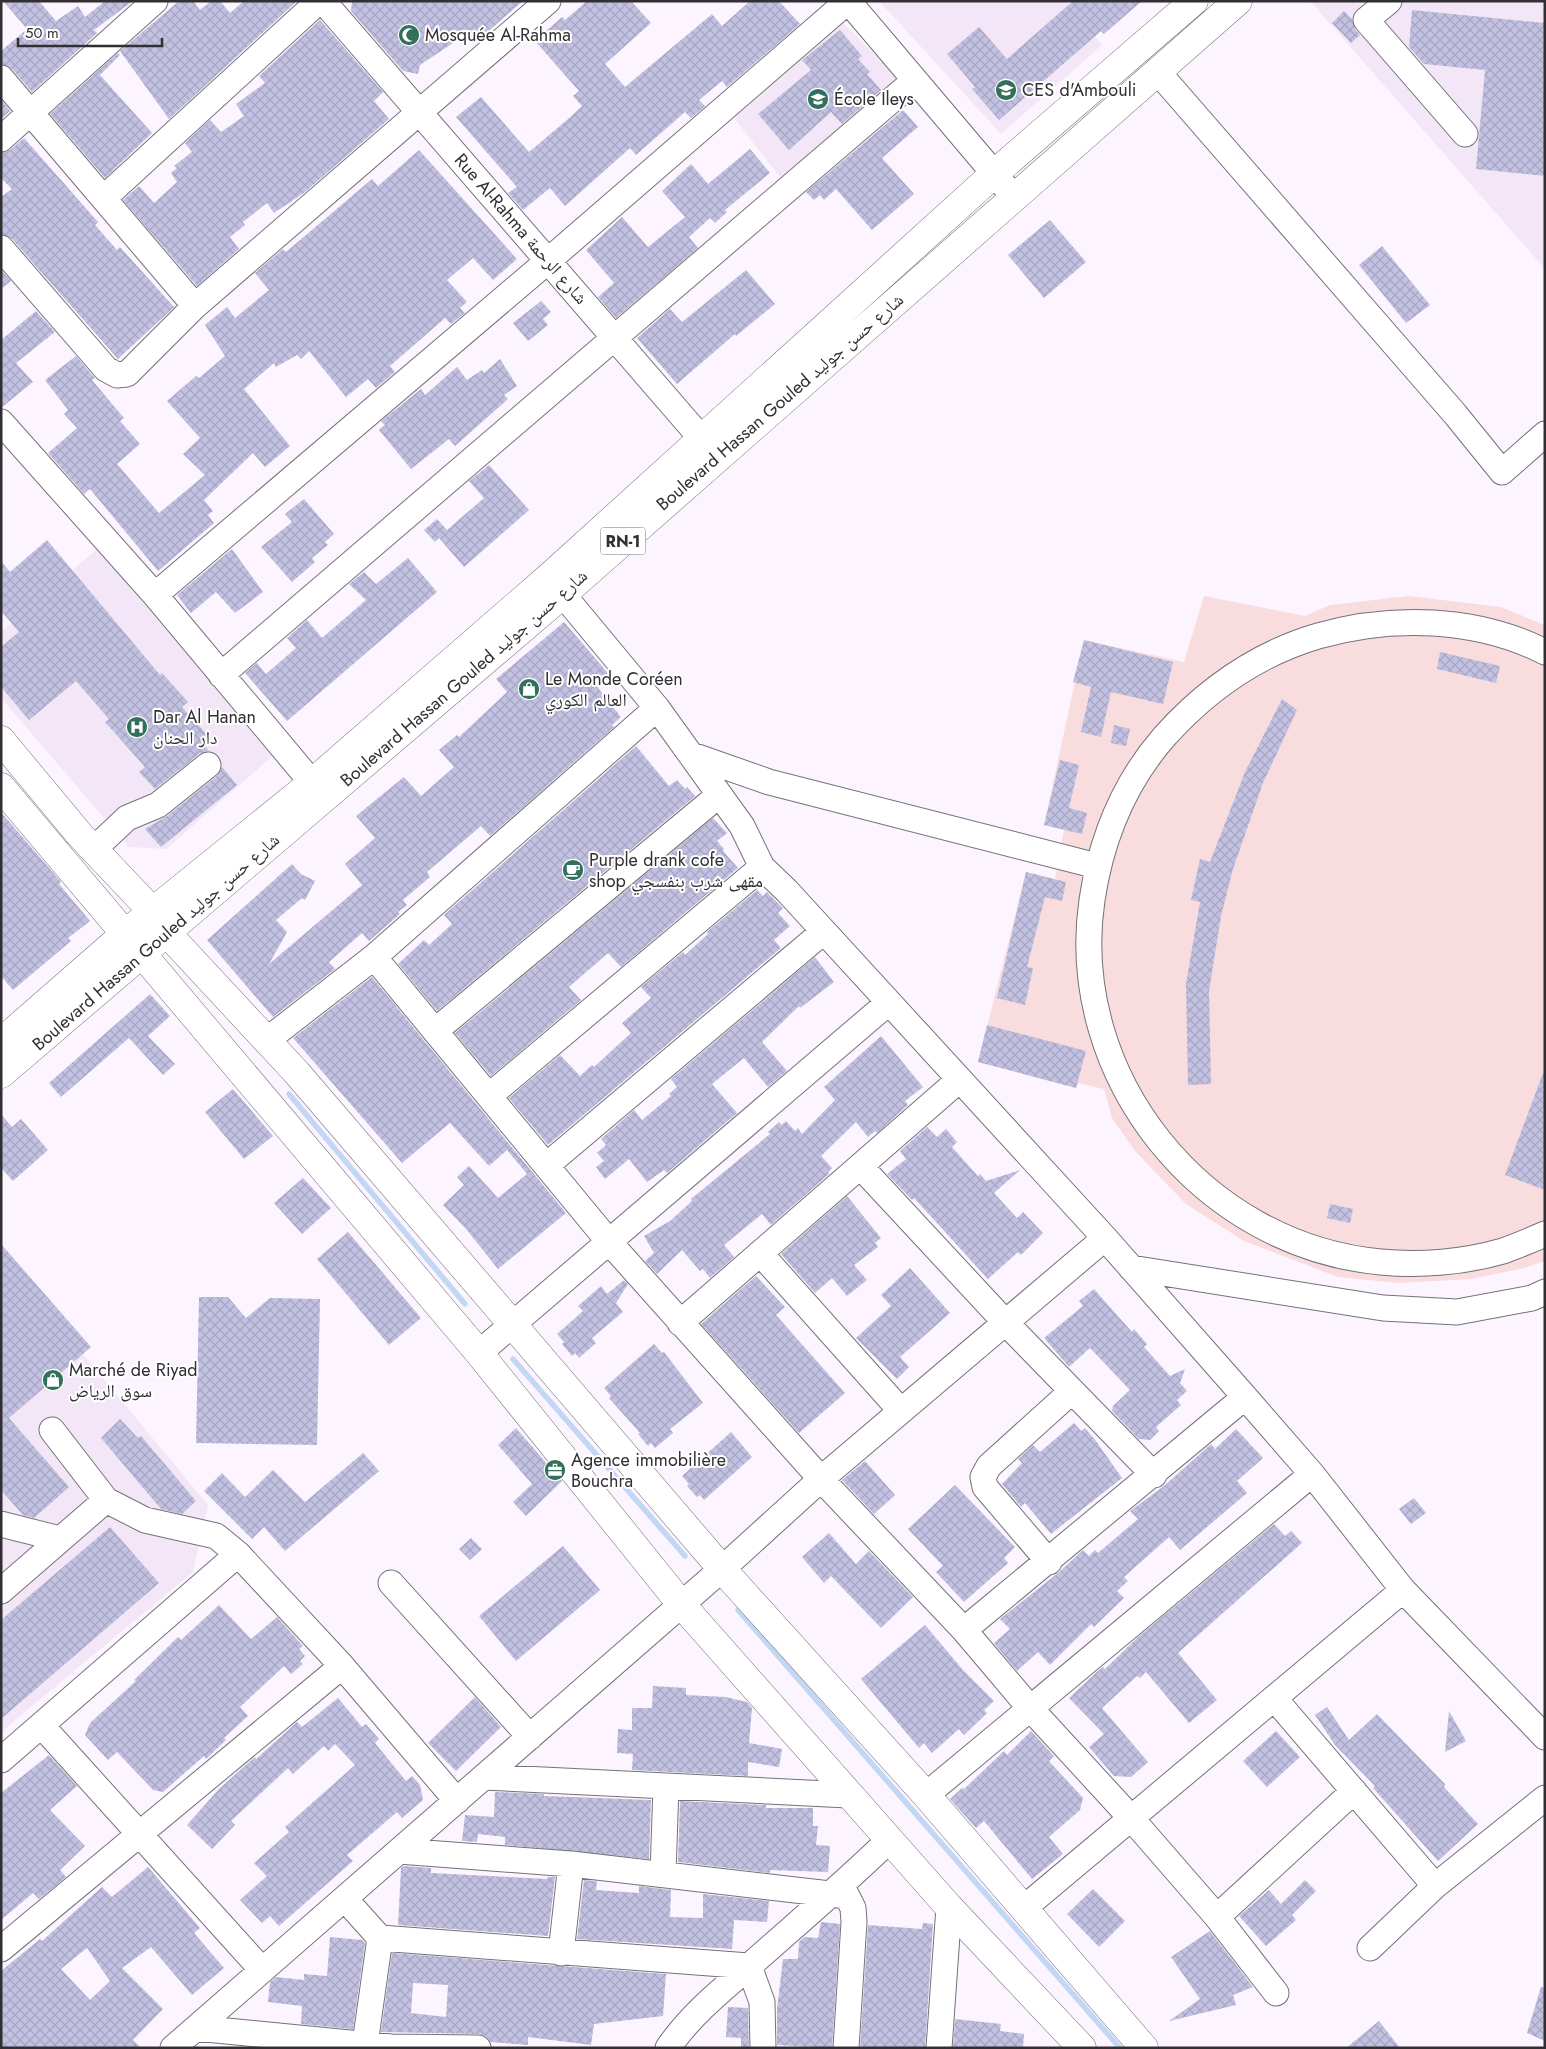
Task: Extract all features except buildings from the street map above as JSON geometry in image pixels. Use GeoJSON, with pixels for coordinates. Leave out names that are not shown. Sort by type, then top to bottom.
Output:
{"type":"FeatureCollection","features":[{"type":"Feature","properties":{"kind":"main road","name":"Boulevard Hassan Gouled شارع حسن جوليد"},"geometry":{"type":"LineString","coordinates":[[1,1074],[14,1041],[319,790],[555,586],[710,447],[855,299],[995,173],[1194,1]]}},
{"type":"Feature","properties":{"kind":"main road","name":"Boulevard Hassan Gouled شارع حسن جوليد"},"geometry":{"type":"LineString","coordinates":[[710,447],[874,319],[1238,1]]}},
{"type":"Feature","properties":{"kind":"main road"},"geometry":{"type":"LineString","coordinates":[[855,299],[874,319]]}},
{"type":"Feature","properties":{"kind":"main road"},"geometry":{"type":"LineString","coordinates":[[1,740],[93,850],[267,1040],[722,1569],[926,1795],[1144,2048]]}},
{"type":"Feature","properties":{"kind":"main road"},"geometry":{"type":"LineString","coordinates":[[1,787],[135,943],[479,1353],[681,1604],[949,1907],[1082,2048]]}},
{"type":"Feature","properties":{"kind":"street"},"geometry":{"type":"LineString","coordinates":[[1,139],[155,1]]}},
{"type":"Feature","properties":{"kind":"street"},"geometry":{"type":"LineString","coordinates":[[104,197],[321,1]]}},
{"type":"Feature","properties":{"kind":"street","name":"Rue Al-Rahma شارع الرحمة"},"geometry":{"type":"LineString","coordinates":[[321,1],[549,260],[710,447]]}},
{"type":"Feature","properties":{"kind":"street"},"geometry":{"type":"LineString","coordinates":[[1,248],[106,369],[117,375],[127,374],[195,306],[548,1]]}},
{"type":"Feature","properties":{"kind":"street"},"geometry":{"type":"LineString","coordinates":[[155,595],[549,260],[848,1],[1014,197]]}},
{"type":"Feature","properties":{"kind":"street"},"geometry":{"type":"LineString","coordinates":[[1389,1],[1366,20],[1466,134]]}},
{"type":"Feature","properties":{"kind":"street"},"geometry":{"type":"LineString","coordinates":[[1157,71],[1455,414],[1502,472],[1545,434]]}},
{"type":"Feature","properties":{"kind":"street"},"geometry":{"type":"LineString","coordinates":[[1,78],[195,306]]}},
{"type":"Feature","properties":{"kind":"street"},"geometry":{"type":"LineString","coordinates":[[221,675],[914,81]]}},
{"type":"Feature","properties":{"kind":"street"},"geometry":{"type":"LineString","coordinates":[[1,422],[155,595],[319,790]]}},
{"type":"Feature","properties":{"kind":"street"},"geometry":{"type":"LineString","coordinates":[[555,586],[657,708],[692,755],[742,826],[762,867],[1105,1238],[1246,1397],[1312,1474],[1403,1590],[1545,1737]]}},
{"type":"Feature","properties":{"kind":"street"},"geometry":{"type":"LineString","coordinates":[[1545,652],[1531,645],[1472,627],[1411,622],[1350,627],[1291,644],[1236,672],[1182,716],[1148,756],[1117,808],[1097,866],[1088,926],[1091,987],[1106,1047],[1131,1102],[1167,1152],[1211,1194],[1263,1228],[1320,1250],[1380,1262],[1442,1262],[1502,1251],[1545,1234]]}},
{"type":"Feature","properties":{"kind":"street"},"geometry":{"type":"LineString","coordinates":[[267,1040],[374,957],[657,708]]}},
{"type":"Feature","properties":{"kind":"street"},"geometry":{"type":"LineString","coordinates":[[692,755],[769,782],[1097,866]]}},
{"type":"Feature","properties":{"kind":"street"},"geometry":{"type":"LineString","coordinates":[[93,850],[127,818],[158,805],[208,765]]}},
{"type":"Feature","properties":{"kind":"street"},"geometry":{"type":"LineString","coordinates":[[436,1031],[719,795]]}},
{"type":"Feature","properties":{"kind":"street"},"geometry":{"type":"LineString","coordinates":[[489,1096],[762,867]]}},
{"type":"Feature","properties":{"kind":"street"},"geometry":{"type":"LineString","coordinates":[[547,1166],[823,932]]}},
{"type":"Feature","properties":{"kind":"street"},"geometry":{"type":"LineString","coordinates":[[374,957],[610,1243],[821,1479],[964,1630],[1030,1708],[1131,1818],[1217,1917],[1276,1993]]}},
{"type":"Feature","properties":{"kind":"street"},"geometry":{"type":"LineString","coordinates":[[479,1353],[610,1243],[888,1003]]}},
{"type":"Feature","properties":{"kind":"street"},"geometry":{"type":"LineString","coordinates":[[680,1323],[861,1167],[958,1080]]}},
{"type":"Feature","properties":{"kind":"street"},"geometry":{"type":"LineString","coordinates":[[861,1167],[1005,1322],[1154,1475]]}},
{"type":"Feature","properties":{"kind":"street"},"geometry":{"type":"LineString","coordinates":[[173,2048],[457,1802],[722,1569],[821,1479],[1105,1238]]}},
{"type":"Feature","properties":{"kind":"street"},"geometry":{"type":"LineString","coordinates":[[760,1253],[901,1411]]}},
{"type":"Feature","properties":{"kind":"street"},"geometry":{"type":"LineString","coordinates":[[1131,1268],[1383,1308],[1457,1312],[1532,1298],[1545,1292]]}},
{"type":"Feature","properties":{"kind":"street"},"geometry":{"type":"LineString","coordinates":[[1049,1562],[985,1487],[983,1477],[989,1466],[1072,1391]]}},
{"type":"Feature","properties":{"kind":"street"},"geometry":{"type":"LineString","coordinates":[[964,1630],[1049,1562],[1246,1397]]}},
{"type":"Feature","properties":{"kind":"street"},"geometry":{"type":"LineString","coordinates":[[52,1430],[106,1500],[145,1520],[216,1536],[238,1554],[342,1666],[457,1802]]}},
{"type":"Feature","properties":{"kind":"street"},"geometry":{"type":"LineString","coordinates":[[926,1795],[1312,1474]]}},
{"type":"Feature","properties":{"kind":"street"},"geometry":{"type":"LineString","coordinates":[[4,1585],[60,1539],[79,1526],[106,1500]]}},
{"type":"Feature","properties":{"kind":"street"},"geometry":{"type":"LineString","coordinates":[[1,1524],[60,1539]]}},
{"type":"Feature","properties":{"kind":"street"},"geometry":{"type":"LineString","coordinates":[[1,1760],[238,1554]]}},
{"type":"Feature","properties":{"kind":"street"},"geometry":{"type":"LineString","coordinates":[[391,1583],[530,1737]]}},
{"type":"Feature","properties":{"kind":"street"},"geometry":{"type":"LineString","coordinates":[[1024,1908],[1403,1590]]}},
{"type":"Feature","properties":{"kind":"street"},"geometry":{"type":"LineString","coordinates":[[1,1949],[141,1835],[342,1666]]}},
{"type":"Feature","properties":{"kind":"street"},"geometry":{"type":"LineString","coordinates":[[1274,1698],[1435,1886]]}},
{"type":"Feature","properties":{"kind":"street"},"geometry":{"type":"LineString","coordinates":[[42,1726],[262,1970]]}},
{"type":"Feature","properties":{"kind":"street"},"geometry":{"type":"LineString","coordinates":[[484,1777],[848,1795]]}},
{"type":"Feature","properties":{"kind":"street"},"geometry":{"type":"LineString","coordinates":[[663,1874],[666,1786]]}},
{"type":"Feature","properties":{"kind":"street"},"geometry":{"type":"LineString","coordinates":[[1217,1917],[1354,1791]]}},
{"type":"Feature","properties":{"kind":"street"},"geometry":{"type":"LineString","coordinates":[[1370,1948],[1435,1886],[1545,1798]]}},
{"type":"Feature","properties":{"kind":"street"},"geometry":{"type":"LineString","coordinates":[[668,2048],[682,2028],[786,1932],[834,1893],[889,1840]]}},
{"type":"Feature","properties":{"kind":"street"},"geometry":{"type":"LineString","coordinates":[[399,1851],[571,1864],[847,1896],[853,1908],[846,2048]]}},
{"type":"Feature","properties":{"kind":"street"},"geometry":{"type":"LineString","coordinates":[[561,1952],[571,1864]]}},
{"type":"Feature","properties":{"kind":"street"},"geometry":{"type":"LineString","coordinates":[[345,1899],[380,1938],[749,1966]]}},
{"type":"Feature","properties":{"kind":"street"},"geometry":{"type":"LineString","coordinates":[[939,2048],[949,1907]]}},
{"type":"Feature","properties":{"kind":"street"},"geometry":{"type":"LineString","coordinates":[[366,2044],[380,1938]]}},
{"type":"Feature","properties":{"kind":"street"},"geometry":{"type":"LineString","coordinates":[[749,1966],[762,2002],[763,2048]]}},
{"type":"Feature","properties":{"kind":"street"},"geometry":{"type":"LineString","coordinates":[[196,2028],[222,2039],[366,2044],[391,2047],[478,2048]]}},
{"type":"Feature","properties":{"kind":"shaded area","name":"CES d'Ambouli"},"geometry":{"type":"Polygon","coordinates":[[[879,1],[1066,1],[1102,45],[1001,134],[879,1]]]}},
{"type":"Feature","properties":{"kind":"shaded area"},"geometry":{"type":"Polygon","coordinates":[[[1310,1],[1545,1],[1545,269],[1310,1]]]}},
{"type":"Feature","properties":{"kind":"shaded area","name":"École Ileys"},"geometry":{"type":"Polygon","coordinates":[[[841,21],[901,81],[786,185],[734,118],[841,21]]]}},
{"type":"Feature","properties":{"kind":"shaded area","name":"Dar Al Hanan دار الحنان"},"geometry":{"type":"Polygon","coordinates":[[[97,549],[273,756],[166,849],[129,847],[1,698],[1,632],[97,549]]]}},
{"type":"Feature","properties":{"kind":"shaded area"},"geometry":{"type":"Polygon","coordinates":[[[1204,596],[1305,616],[1330,605],[1409,596],[1501,607],[1545,625],[1545,1261],[1524,1268],[1471,1279],[1399,1283],[1338,1277],[1244,1241],[1186,1204],[1135,1151],[1112,1118],[1104,1089],[1078,1083],[1076,1088],[978,1062],[1026,872],[1055,879],[1064,830],[1044,825],[1084,640],[1184,662],[1204,596]]]}},
{"type":"Feature","properties":{"kind":"shaded area","name":"Marché de Riyad سوق الرياض"},"geometry":{"type":"Polygon","coordinates":[[[1,1255],[208,1505],[193,1572],[1,1732],[1,1255]]]}},
{"type":"Feature","properties":{"kind":"waterway"},"geometry":{"type":"LineString","coordinates":[[289,1094],[465,1304]]}},
{"type":"Feature","properties":{"kind":"waterway"},"geometry":{"type":"LineString","coordinates":[[513,1359],[685,1556]]}},
{"type":"Feature","properties":{"kind":"waterway"},"geometry":{"type":"LineString","coordinates":[[738,1610],[1120,2048]]}},
{"type":"Feature","properties":{"kind":"place","name":"Mosquée Al-Rahma"},"geometry":{"type":"Point","coordinates":[409,35]}},
{"type":"Feature","properties":{"kind":"place","name":"CES d'Ambouli"},"geometry":{"type":"Point","coordinates":[1006,90]}},
{"type":"Feature","properties":{"kind":"place","name":"École Ileys"},"geometry":{"type":"Point","coordinates":[818,99]}},
{"type":"Feature","properties":{"kind":"place","name":"Le Monde Coréen العالم الكوري"},"geometry":{"type":"Point","coordinates":[529,689]}},
{"type":"Feature","properties":{"kind":"place","name":"Dar Al Hanan دار الحنان"},"geometry":{"type":"Point","coordinates":[137,727]}},
{"type":"Feature","properties":{"kind":"place","name":"Purple drank cofe shop مقهى شرب بنفسجي"},"geometry":{"type":"Point","coordinates":[573,870]}},
{"type":"Feature","properties":{"kind":"place","name":"Marché de Riyad سوق الرياض"},"geometry":{"type":"Point","coordinates":[53,1380]}},
{"type":"Feature","properties":{"kind":"place","name":"Agence immobilière Bouchra"},"geometry":{"type":"Point","coordinates":[555,1470]}}]}
